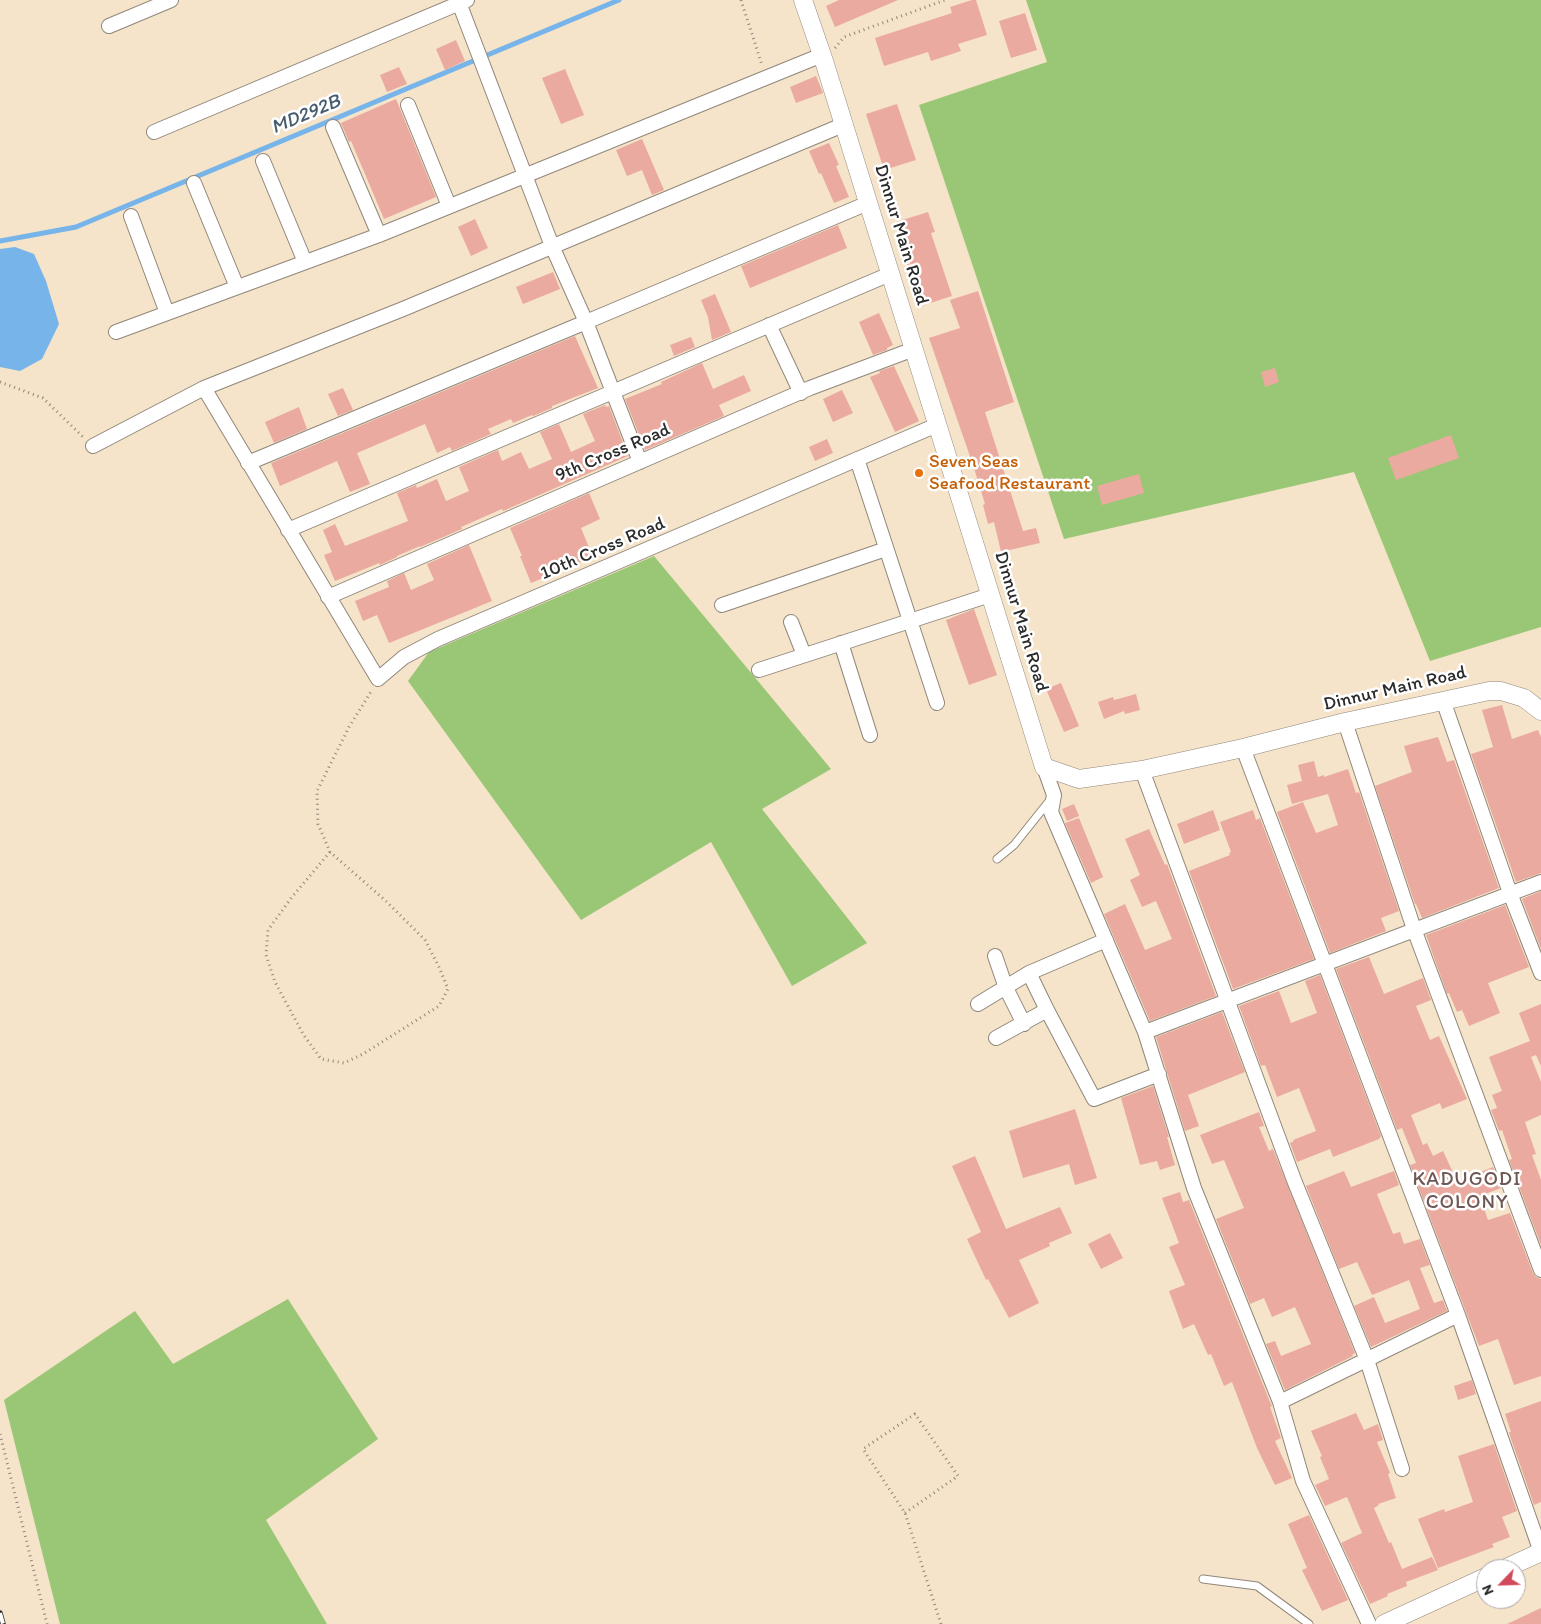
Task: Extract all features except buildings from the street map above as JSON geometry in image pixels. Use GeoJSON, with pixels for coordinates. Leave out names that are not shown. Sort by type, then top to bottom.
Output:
{"type":"FeatureCollection","features":[{"type":"Feature","properties":{"kind":"street"},"geometry":{"type":"LineString","coordinates":[[109,26],[171,0]]}},
{"type":"Feature","properties":{"kind":"street","name":"Dinnur Main Road"},"geometry":{"type":"LineString","coordinates":[[803,0],[844,125],[1044,767],[1079,778],[1142,770],[1243,748],[1345,722],[1483,692],[1501,691],[1524,698],[1541,711]]}},
{"type":"Feature","properties":{"kind":"street"},"geometry":{"type":"LineString","coordinates":[[154,132],[462,1],[552,246],[586,322],[640,462]]}},
{"type":"Feature","properties":{"kind":"street"},"geometry":{"type":"LineString","coordinates":[[116,332],[379,235],[822,55]]}},
{"type":"Feature","properties":{"kind":"street"},"geometry":{"type":"LineString","coordinates":[[408,105],[449,206]]}},
{"type":"Feature","properties":{"kind":"street"},"geometry":{"type":"LineString","coordinates":[[93,446],[204,388],[376,320],[844,125]]}},
{"type":"Feature","properties":{"kind":"street"},"geometry":{"type":"LineString","coordinates":[[334,127],[379,235]]}},
{"type":"Feature","properties":{"kind":"street"},"geometry":{"type":"LineString","coordinates":[[263,160],[305,262]]}},
{"type":"Feature","properties":{"kind":"street"},"geometry":{"type":"LineString","coordinates":[[194,183],[237,287]]}},
{"type":"Feature","properties":{"kind":"street"},"geometry":{"type":"LineString","coordinates":[[248,463],[868,203]]}},
{"type":"Feature","properties":{"kind":"street"},"geometry":{"type":"LineString","coordinates":[[131,216],[166,314]]}},
{"type":"Feature","properties":{"kind":"street"},"geometry":{"type":"LineString","coordinates":[[288,530],[890,274]]}},
{"type":"Feature","properties":{"kind":"street"},"geometry":{"type":"LineString","coordinates":[[769,325],[801,393]]}},
{"type":"Feature","properties":{"kind":"street","name":"9th Cross Road"},"geometry":{"type":"LineString","coordinates":[[328,597],[801,393],[914,349]]}},
{"type":"Feature","properties":{"kind":"street"},"geometry":{"type":"LineString","coordinates":[[204,388],[378,679]]}},
{"type":"Feature","properties":{"kind":"street","name":"10th Cross Road"},"geometry":{"type":"LineString","coordinates":[[378,679],[404,657],[438,640],[937,425]]}},
{"type":"Feature","properties":{"kind":"street"},"geometry":{"type":"LineString","coordinates":[[857,459],[936,703]]}},
{"type":"Feature","properties":{"kind":"street"},"geometry":{"type":"LineString","coordinates":[[722,605],[886,549]]}},
{"type":"Feature","properties":{"kind":"street"},"geometry":{"type":"LineString","coordinates":[[759,670],[990,596]]}},
{"type":"Feature","properties":{"kind":"street"},"geometry":{"type":"LineString","coordinates":[[791,622],[804,656]]}},
{"type":"Feature","properties":{"kind":"street"},"geometry":{"type":"LineString","coordinates":[[841,644],[870,735]]}},
{"type":"Feature","properties":{"kind":"street"},"geometry":{"type":"LineString","coordinates":[[1443,700],[1510,893],[1541,973]]}},
{"type":"Feature","properties":{"kind":"street"},"geometry":{"type":"LineString","coordinates":[[1345,722],[1414,929],[1541,1270]]}},
{"type":"Feature","properties":{"kind":"street"},"geometry":{"type":"LineString","coordinates":[[1243,748],[1458,1315],[1541,1552],[1526,1559]]}},
{"type":"Feature","properties":{"kind":"street"},"geometry":{"type":"LineString","coordinates":[[1044,767],[1054,795],[1051,812],[1145,1032],[1194,1188],[1280,1402],[1303,1481],[1369,1624]]}},
{"type":"Feature","properties":{"kind":"street"},"geometry":{"type":"LineString","coordinates":[[1142,770],[1294,1180],[1367,1360],[1402,1469]]}},
{"type":"Feature","properties":{"kind":"street"},"geometry":{"type":"LineString","coordinates":[[1145,1032],[1541,882]]}},
{"type":"Feature","properties":{"kind":"street"},"geometry":{"type":"LineString","coordinates":[[978,1004],[1029,973],[1106,940]]}},
{"type":"Feature","properties":{"kind":"street"},"geometry":{"type":"LineString","coordinates":[[994,956],[1006,988],[1024,1024]]}},
{"type":"Feature","properties":{"kind":"street"},"geometry":{"type":"LineString","coordinates":[[1029,973],[1094,1099],[1159,1074]]}},
{"type":"Feature","properties":{"kind":"street"},"geometry":{"type":"LineString","coordinates":[[996,1038],[1047,1010]]}},
{"type":"Feature","properties":{"kind":"street"},"geometry":{"type":"LineString","coordinates":[[1280,1402],[1458,1315]]}},
{"type":"Feature","properties":{"kind":"street"},"geometry":{"type":"LineString","coordinates":[[1384,1624],[1476,1582]]}},
{"type":"Feature","properties":{"kind":"lane"},"geometry":{"type":"LineString","coordinates":[[997,859],[1014,845],[1054,795]]}},
{"type":"Feature","properties":{"kind":"lane"},"geometry":{"type":"LineString","coordinates":[[1203,1578],[1256,1586],[1309,1624]]}},
{"type":"Feature","properties":{"kind":"path"},"geometry":{"type":"LineString","coordinates":[[741,0],[766,78]]}},
{"type":"Feature","properties":{"kind":"path"},"geometry":{"type":"LineString","coordinates":[[822,55],[835,49],[844,37],[945,0]]}},
{"type":"Feature","properties":{"kind":"path"},"geometry":{"type":"LineString","coordinates":[[0,382],[43,398],[93,446]]}},
{"type":"Feature","properties":{"kind":"path"},"geometry":{"type":"LineString","coordinates":[[330,852],[292,897],[268,930],[266,956],[275,982],[303,1034],[321,1059],[344,1063],[363,1054],[439,1006],[448,989],[425,940],[387,902],[330,852],[318,824],[317,791],[349,727],[378,679]]}},
{"type":"Feature","properties":{"kind":"path"},"geometry":{"type":"LineString","coordinates":[[905,1513],[958,1476],[915,1414],[863,1448],[905,1513],[941,1624]]}},
{"type":"Feature","properties":{"kind":"path"},"geometry":{"type":"LineString","coordinates":[[0,1434],[48,1624]]}},
{"type":"Feature","properties":{"kind":"green space"},"geometry":{"type":"Polygon","coordinates":[[[1026,0],[1541,0],[1541,627],[1430,661],[1354,472],[1064,539],[919,105],[1047,62],[1026,0]]]}},
{"type":"Feature","properties":{"kind":"green space"},"geometry":{"type":"Polygon","coordinates":[[[654,556],[831,769],[762,809],[867,943],[792,986],[711,842],[581,920],[408,681],[429,652],[654,556]]]}},
{"type":"Feature","properties":{"kind":"green space"},"geometry":{"type":"Polygon","coordinates":[[[288,1299],[378,1439],[266,1520],[327,1624],[60,1624],[4,1400],[135,1311],[173,1364],[288,1299]]]}},
{"type":"Feature","properties":{"kind":"water"},"geometry":{"type":"Polygon","coordinates":[[[15,247],[34,254],[46,281],[59,324],[42,359],[20,371],[0,367],[0,249],[15,247]]]}},
{"type":"Feature","properties":{"kind":"waterway","name":"MD292B"},"geometry":{"type":"LineString","coordinates":[[0,241],[76,227],[619,0]]}},
{"type":"Feature","properties":{"kind":"railway"},"geometry":{"type":"LineString","coordinates":[[0,1613],[3,1624]]}},
{"type":"Feature","properties":{"kind":"place","name":"Seven Seas Seafood Restaurant"},"geometry":{"type":"Point","coordinates":[919,473]}},
{"type":"Feature","properties":{"kind":"district","name":"KADUGODI COLONY"},"geometry":{"type":"Point","coordinates":[1467,1192]}}]}
